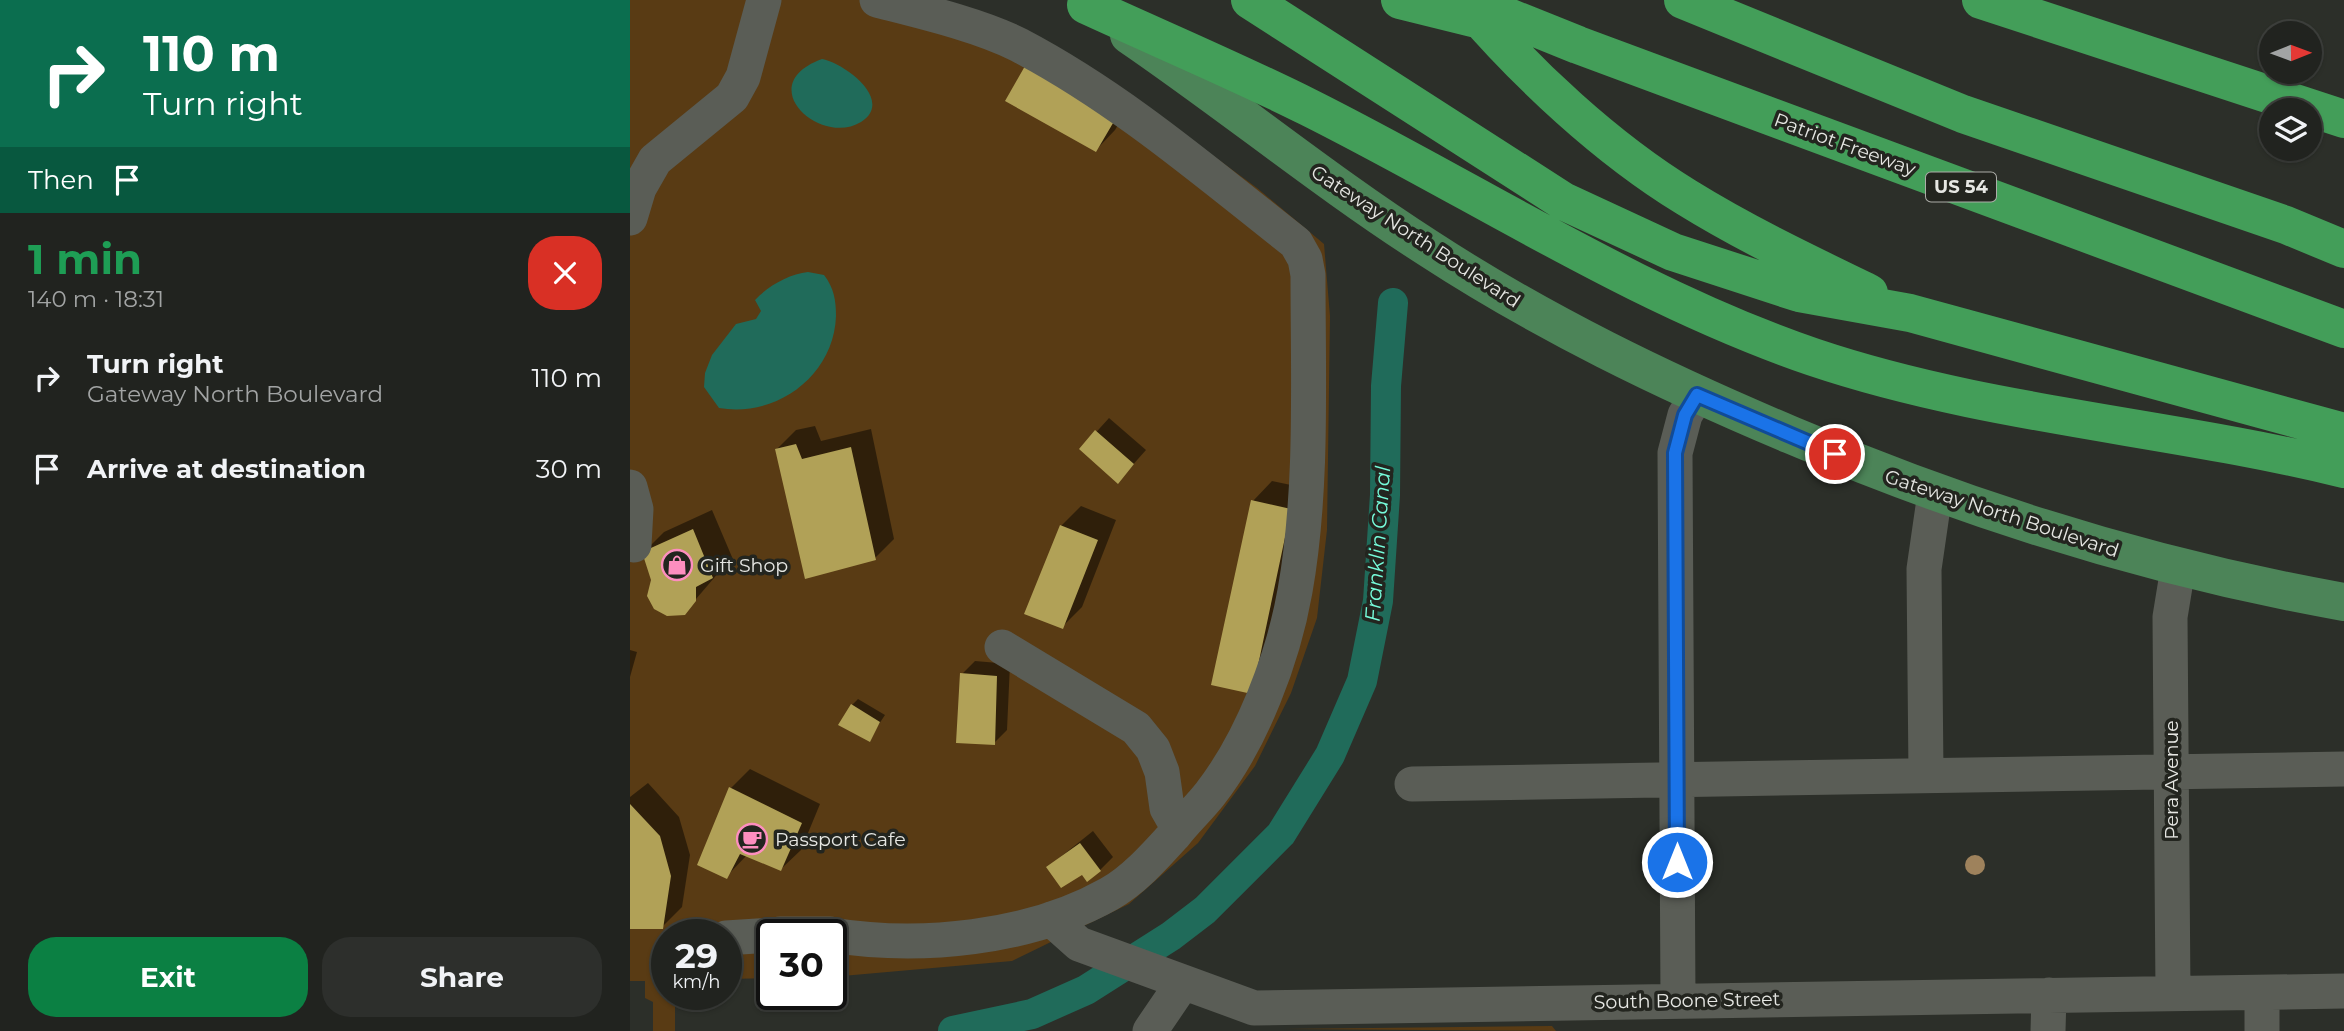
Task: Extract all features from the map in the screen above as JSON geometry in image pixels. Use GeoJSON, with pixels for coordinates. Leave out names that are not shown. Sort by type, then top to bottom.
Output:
{"type":"FeatureCollection","features":[{"type":"Feature","properties":{"kind":"highway"},"geometry":{"type":"LineString","coordinates":[[1250,0],[1563,201],[1673,252],[1799,293],[1910,313],[2344,432]]}},
{"type":"Feature","properties":{"kind":"highway"},"geometry":{"type":"LineString","coordinates":[[1400,0],[1578,45]]}},
{"type":"Feature","properties":{"kind":"highway"},"geometry":{"type":"LineString","coordinates":[[1465,0],[1504,47],[1577,116],[1684,196],[1775,247],[1910,313]]}},
{"type":"Feature","properties":{"kind":"highway","name":"Patriot Freeway"},"geometry":{"type":"LineString","coordinates":[[1465,0],[1578,45],[2344,329]]}},
{"type":"Feature","properties":{"kind":"highway"},"geometry":{"type":"LineString","coordinates":[[1683,0],[1963,114],[2286,225],[2344,248]]}},
{"type":"Feature","properties":{"kind":"highway"},"geometry":{"type":"LineString","coordinates":[[1981,0],[2344,119]]}},
{"type":"Feature","properties":{"kind":"highway"},"geometry":{"type":"LineString","coordinates":[[1080,3],[1308,107],[1507,215],[1702,313],[1813,356],[1913,385],[2344,469]]}},
{"type":"Feature","properties":{"kind":"highway"},"geometry":{"type":"LineString","coordinates":[[2286,225],[2344,237]]}},
{"type":"Feature","properties":{"kind":"main road","name":"Gateway North Boulevard"},"geometry":{"type":"LineString","coordinates":[[1080,3],[1427,248],[1526,308],[1697,395],[1935,493],[1998,516],[2178,568],[2254,586],[2344,602]]}},
{"type":"Feature","properties":{"kind":"street"},"geometry":{"type":"LineString","coordinates":[[630,218],[639,188],[655,160],[732,97],[743,77],[764,0]]}},
{"type":"Feature","properties":{"kind":"street"},"geometry":{"type":"LineString","coordinates":[[847,938],[934,939],[985,935],[1051,919],[1110,894],[1154,858],[1211,794],[1259,710],[1283,643],[1295,591],[1303,509],[1308,391],[1305,259],[1296,243],[1135,116],[1017,44],[924,12],[877,0]]}},
{"type":"Feature","properties":{"kind":"street"},"geometry":{"type":"LineString","coordinates":[[1678,1000],[1675,453],[1685,415],[1697,395]]}},
{"type":"Feature","properties":{"kind":"street"},"geometry":{"type":"LineString","coordinates":[[630,487],[636,509],[634,545]]}},
{"type":"Feature","properties":{"kind":"street"},"geometry":{"type":"LineString","coordinates":[[1926,775],[1924,569],[1935,493]]}},
{"type":"Feature","properties":{"kind":"street","name":"Pera Avenue"},"geometry":{"type":"LineString","coordinates":[[2173,993],[2170,617],[2178,568]]}},
{"type":"Feature","properties":{"kind":"street"},"geometry":{"type":"LineString","coordinates":[[1002,647],[1136,728],[1153,749],[1162,772],[1167,808],[1179,829]]}},
{"type":"Feature","properties":{"kind":"street"},"geometry":{"type":"LineString","coordinates":[[1412,784],[2344,769]]}},
{"type":"Feature","properties":{"kind":"street","name":"South Boone Street"},"geometry":{"type":"LineString","coordinates":[[1051,919],[1079,944],[1216,997],[1254,1019],[1678,1000],[2344,991]]}},
{"type":"Feature","properties":{"kind":"street"},"geometry":{"type":"LineString","coordinates":[[1150,1031],[1177,982]]}},
{"type":"Feature","properties":{"kind":"street"},"geometry":{"type":"LineString","coordinates":[[2262,993],[2262,1031]]}},
{"type":"Feature","properties":{"kind":"street"},"geometry":{"type":"LineString","coordinates":[[2048,1031],[2049,995]]}},
{"type":"Feature","properties":{"kind":"shaded area"},"geometry":{"type":"Polygon","coordinates":[[[630,0],[940,0],[1125,91],[1257,188],[1324,244],[1330,316],[1327,530],[1317,618],[1291,693],[1255,766],[1198,843],[1129,904],[1012,961],[847,976],[847,919],[756,919],[756,978],[742,979],[742,919],[651,919],[651,1001],[645,998],[645,981],[630,981],[630,0]]]}},
{"type":"Feature","properties":{"kind":"shaded area"},"geometry":{"type":"Polygon","coordinates":[[[822,59],[842,67],[869,93],[872,103],[870,113],[861,122],[845,128],[828,126],[812,120],[800,110],[793,97],[793,83],[802,70],[822,59]]]}},
{"type":"Feature","properties":{"kind":"shaded area"},"geometry":{"type":"Polygon","coordinates":[[[808,272],[824,275],[835,299],[833,338],[825,357],[813,374],[781,399],[761,406],[719,408],[704,387],[705,373],[712,355],[736,324],[756,319],[761,311],[755,300],[760,295],[786,278],[808,272]]]}},
{"type":"Feature","properties":{"kind":"shaded area"},"geometry":{"type":"Polygon","coordinates":[[[653,1010],[675,1010],[675,1031],[653,1031],[653,1010]]]}},
{"type":"Feature","properties":{"kind":"shaded area"},"geometry":{"type":"Polygon","coordinates":[[[1552,1026],[1556,1031],[1283,1029],[1552,1026]]]}},
{"type":"Feature","properties":{"kind":"building"},"geometry":{"type":"Polygon","coordinates":[[[1025,66],[1116,118],[1096,152],[1005,101],[1025,66]]]}},
{"type":"Feature","properties":{"kind":"building"},"geometry":{"type":"Polygon","coordinates":[[[1095,430],[1134,464],[1118,484],[1079,449],[1095,430]]]}},
{"type":"Feature","properties":{"kind":"building"},"geometry":{"type":"Polygon","coordinates":[[[796,444],[802,459],[851,447],[876,560],[805,579],[775,449],[796,444]]]}},
{"type":"Feature","properties":{"kind":"building"},"geometry":{"type":"Polygon","coordinates":[[[1251,500],[1291,509],[1252,694],[1211,685],[1251,500]]]}},
{"type":"Feature","properties":{"kind":"building"},"geometry":{"type":"Polygon","coordinates":[[[1060,525],[1098,540],[1063,629],[1024,614],[1060,525]]]}},
{"type":"Feature","properties":{"kind":"building","name":"Gift Shop"},"geometry":{"type":"Polygon","coordinates":[[[693,529],[713,578],[696,587],[696,601],[685,615],[667,616],[654,609],[647,596],[651,580],[642,552],[693,529]]]}},
{"type":"Feature","properties":{"kind":"building"},"geometry":{"type":"Polygon","coordinates":[[[960,673],[997,676],[995,745],[956,743],[960,673]]]}},
{"type":"Feature","properties":{"kind":"building"},"geometry":{"type":"Polygon","coordinates":[[[851,704],[880,722],[870,742],[838,725],[851,704]]]}},
{"type":"Feature","properties":{"kind":"building","name":"Passport Cafe"},"geometry":{"type":"Polygon","coordinates":[[[729,787],[802,823],[781,871],[740,854],[727,879],[697,865],[729,787]]]}},
{"type":"Feature","properties":{"kind":"building"},"geometry":{"type":"Polygon","coordinates":[[[630,804],[660,836],[671,876],[665,919],[651,919],[651,929],[630,929],[630,804]]]}},
{"type":"Feature","properties":{"kind":"building"},"geometry":{"type":"Polygon","coordinates":[[[1080,843],[1101,871],[1087,882],[1082,875],[1061,888],[1046,867],[1080,843]]]}},
{"type":"Feature","properties":{"kind":"waterway","name":"Franklin Canal"},"geometry":{"type":"LineString","coordinates":[[953,1031],[1032,1014],[1086,990],[1171,936],[1205,910],[1281,834],[1330,755],[1362,681],[1378,601],[1385,495],[1386,386],[1393,303]]}},
{"type":"Feature","properties":{"kind":"place","name":"Gift Shop"},"geometry":{"type":"Point","coordinates":[677,565]}},
{"type":"Feature","properties":{"kind":"place","name":"Passport Cafe"},"geometry":{"type":"Point","coordinates":[752,839]}},
{"type":"Feature","properties":{"kind":"route"},"geometry":{"type":"LineString","coordinates":[[1677,862],[1675,453],[1685,415],[1697,395],[1835,454]]}}]}
